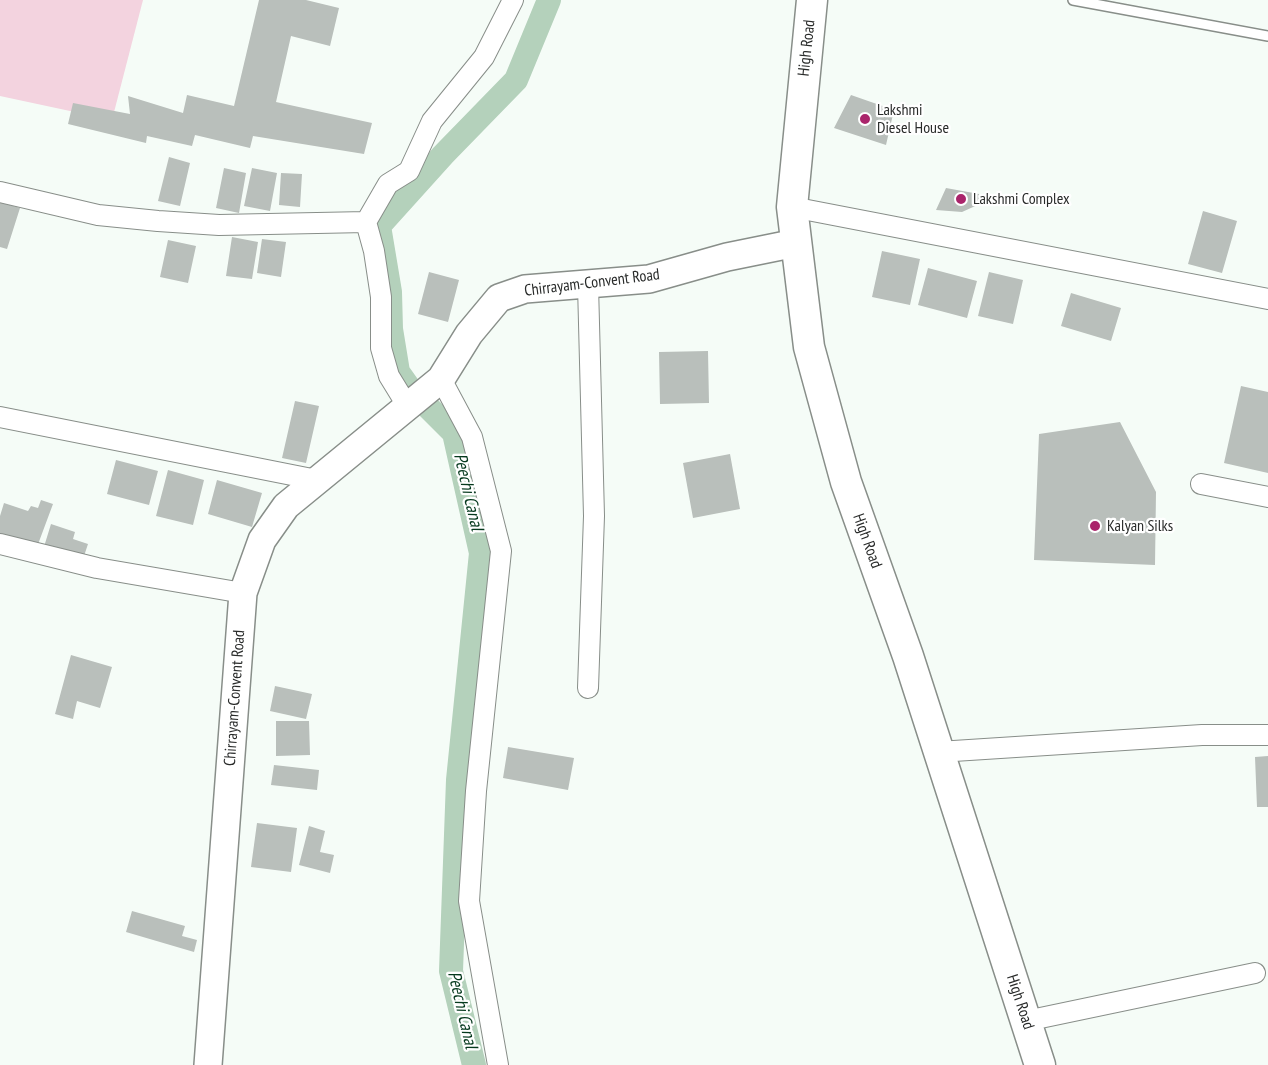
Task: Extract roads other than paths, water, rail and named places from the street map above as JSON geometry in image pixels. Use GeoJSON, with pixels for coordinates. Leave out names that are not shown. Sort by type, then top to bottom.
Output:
{"type":"FeatureCollection","features":[{"type":"Feature","properties":{"kind":"main road","name":"High Road"},"geometry":{"type":"LineString","coordinates":[[812,0],[792,207],[808,347],[843,471],[908,657],[1040,1065]]}},
{"type":"Feature","properties":{"kind":"street"},"geometry":{"type":"LineString","coordinates":[[498,1065],[469,901],[476,790],[501,552],[472,437],[424,394],[389,376],[381,348],[381,297],[374,251],[366,222],[388,184],[409,171],[432,121],[484,57],[513,0]]}},
{"type":"Feature","properties":{"kind":"street"},"geometry":{"type":"LineString","coordinates":[[0,192],[98,215],[158,221],[219,225],[366,222]]}},
{"type":"Feature","properties":{"kind":"street"},"geometry":{"type":"LineString","coordinates":[[792,207],[1268,299]]}},
{"type":"Feature","properties":{"kind":"street","name":"Chirrayam-Convent Road"},"geometry":{"type":"LineString","coordinates":[[208,1065],[243,593],[262,540],[286,506],[424,394],[499,298],[525,289],[649,279],[727,257],[796,243]]}},
{"type":"Feature","properties":{"kind":"street"},"geometry":{"type":"LineString","coordinates":[[588,285],[594,516],[588,688]]}},
{"type":"Feature","properties":{"kind":"street"},"geometry":{"type":"LineString","coordinates":[[0,417],[316,480]]}},
{"type":"Feature","properties":{"kind":"street"},"geometry":{"type":"LineString","coordinates":[[1202,484],[1268,497]]}},
{"type":"Feature","properties":{"kind":"street"},"geometry":{"type":"LineString","coordinates":[[0,544],[97,568],[243,593]]}},
{"type":"Feature","properties":{"kind":"street"},"geometry":{"type":"LineString","coordinates":[[938,752],[1202,735],[1268,735]]}},
{"type":"Feature","properties":{"kind":"street"},"geometry":{"type":"LineString","coordinates":[[1026,1021],[1255,973]]}},
{"type":"Feature","properties":{"kind":"lane"},"geometry":{"type":"LineString","coordinates":[[1073,0],[1268,36]]}},
{"type":"Feature","properties":{"kind":"waterway","name":"Peechi Canal"},"geometry":{"type":"LineString","coordinates":[[474,1065],[451,971],[458,780],[481,553],[454,433],[410,389],[398,372],[391,329],[390,292],[379,226],[443,155],[516,80],[549,0]]}},
{"type":"Feature","properties":{"kind":"place","name":"Lakshmi Diesel House"},"geometry":{"type":"Point","coordinates":[865,119]}},
{"type":"Feature","properties":{"kind":"place","name":"Lakshmi Complex"},"geometry":{"type":"Point","coordinates":[961,199]}},
{"type":"Feature","properties":{"kind":"place","name":"Kalyan Silks"},"geometry":{"type":"Point","coordinates":[1095,526]}}]}
